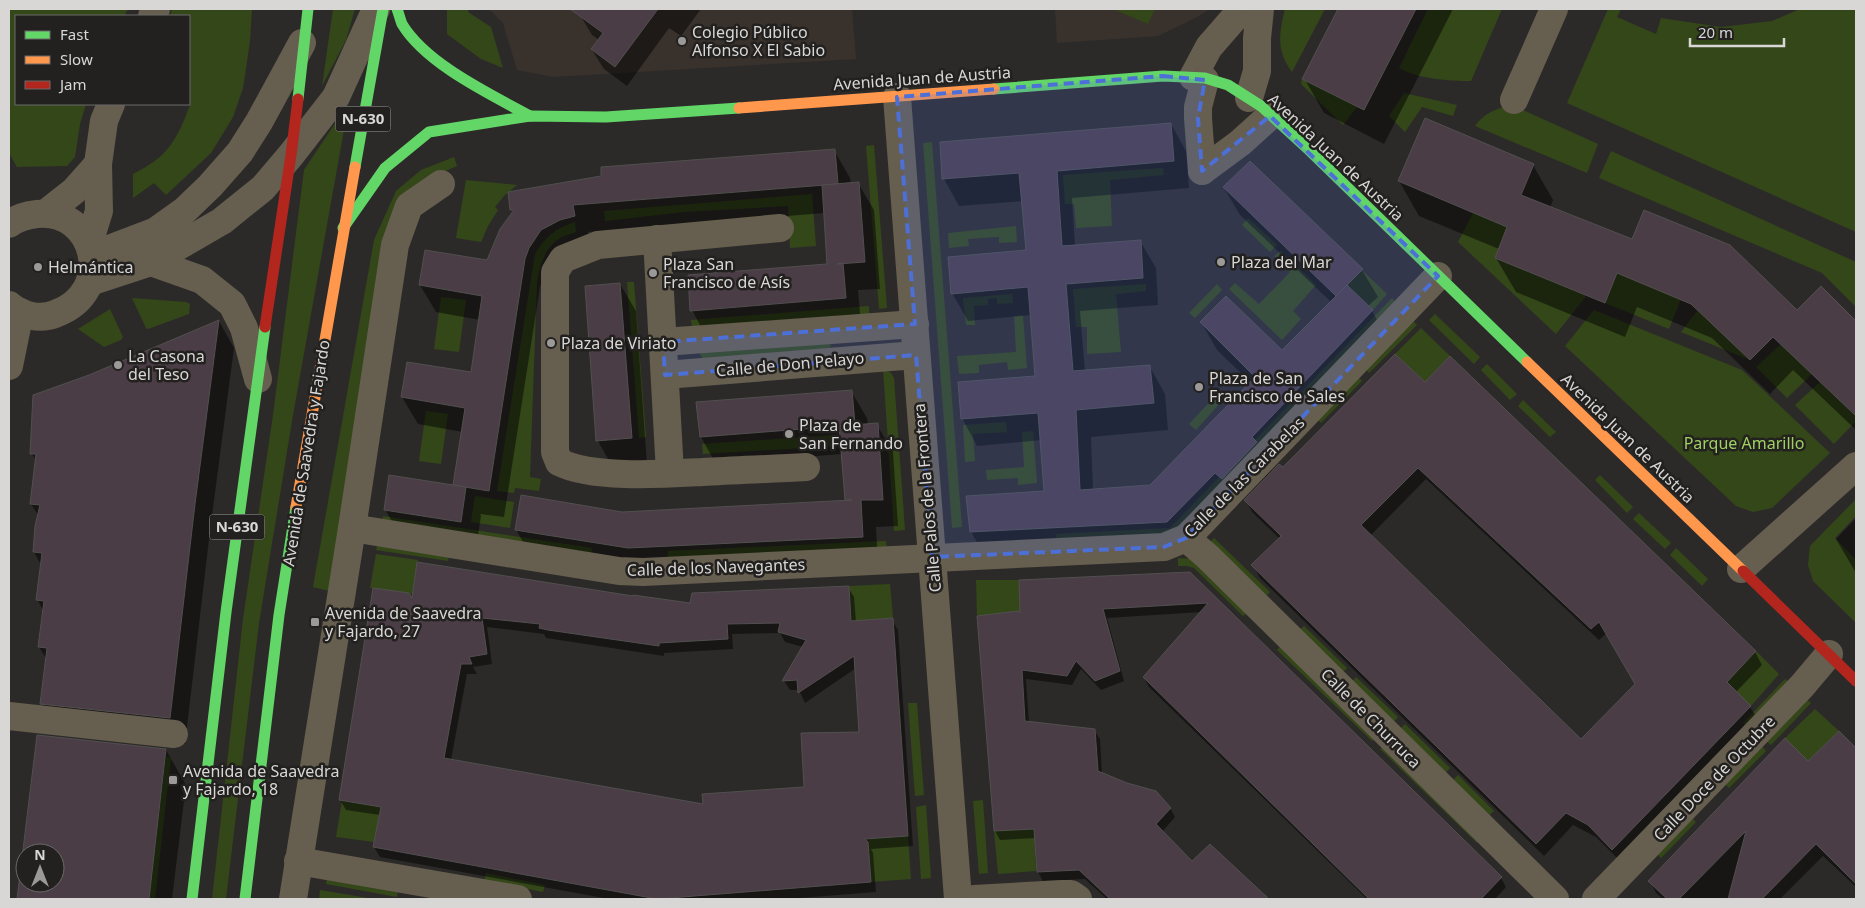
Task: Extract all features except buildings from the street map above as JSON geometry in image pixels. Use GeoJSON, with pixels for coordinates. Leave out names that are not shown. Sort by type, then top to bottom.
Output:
{"type":"FeatureCollection","features":[{"type":"Feature","properties":{"kind":"main road","name":"N-630"},"geometry":{"type":"LineString","coordinates":[[192,899],[226,612],[273,266],[291,155],[302,43],[308,9]]}},
{"type":"Feature","properties":{"kind":"main road","name":"Avenida de Saavedra y Fajardo"},"geometry":{"type":"LineString","coordinates":[[245,899],[279,615],[343,228],[383,9]]}},
{"type":"Feature","properties":{"kind":"main road","name":"Avenida Juan de Austria"},"geometry":{"type":"LineString","coordinates":[[397,9],[402,24],[424,49],[477,87],[530,116]]}},
{"type":"Feature","properties":{"kind":"main road","name":"Avenida Juan de Austria"},"geometry":{"type":"LineString","coordinates":[[343,228],[385,168],[429,132],[530,116],[606,117],[1163,76],[1199,78],[1228,85],[1249,98],[1310,151],[1856,681]]}},
{"type":"Feature","properties":{"kind":"street"},"geometry":{"type":"LineString","coordinates":[[152,262],[222,221],[263,188],[336,97],[376,9]]}},
{"type":"Feature","properties":{"kind":"street"},"geometry":{"type":"LineString","coordinates":[[1242,9],[1209,47],[1199,78],[1198,112],[1202,171],[1240,143],[1270,116]]}},
{"type":"Feature","properties":{"kind":"street"},"geometry":{"type":"LineString","coordinates":[[1249,98],[1257,71],[1257,38],[1260,9]]}},
{"type":"Feature","properties":{"kind":"street"},"geometry":{"type":"LineString","coordinates":[[1514,100],[1554,9]]}},
{"type":"Feature","properties":{"kind":"street"},"geometry":{"type":"LineString","coordinates":[[91,260],[156,232],[184,211],[210,186],[240,152],[259,122],[302,43]]}},
{"type":"Feature","properties":{"kind":"street","name":"Calle Palos de la Frontera"},"geometry":{"type":"LineString","coordinates":[[897,97],[958,899]]}},
{"type":"Feature","properties":{"kind":"street"},"geometry":{"type":"LineString","coordinates":[[9,366],[12,308],[34,316],[48,316],[69,309],[82,297],[91,260],[99,211],[98,164],[104,120],[111,105]]}},
{"type":"Feature","properties":{"kind":"street"},"geometry":{"type":"LineString","coordinates":[[46,213],[74,190],[98,164]]}},
{"type":"Feature","properties":{"kind":"street"},"geometry":{"type":"LineString","coordinates":[[293,899],[395,245],[409,206],[441,184]]}},
{"type":"Feature","properties":{"kind":"street"},"geometry":{"type":"LineString","coordinates":[[9,224],[26,215],[46,213],[64,218],[78,227],[91,260]]}},
{"type":"Feature","properties":{"kind":"street"},"geometry":{"type":"LineString","coordinates":[[780,228],[598,246],[564,259],[555,272],[555,452],[559,462],[567,466],[613,474],[806,467]]}},
{"type":"Feature","properties":{"kind":"street"},"geometry":{"type":"LineString","coordinates":[[657,239],[670,473]]}},
{"type":"Feature","properties":{"kind":"street"},"geometry":{"type":"LineString","coordinates":[[91,260],[152,262],[202,280],[232,304],[244,328],[258,379]]}},
{"type":"Feature","properties":{"kind":"street","name":"Calle de las Carabelas"},"geometry":{"type":"LineString","coordinates":[[932,557],[1164,547],[1186,538],[1438,276]]}},
{"type":"Feature","properties":{"kind":"street","name":"Calle de Don Pelayo"},"geometry":{"type":"LineString","coordinates":[[664,358],[914,324]]}},
{"type":"Feature","properties":{"kind":"street","name":"Calle de Don Pelayo"},"geometry":{"type":"LineString","coordinates":[[664,358],[916,355]]}},
{"type":"Feature","properties":{"kind":"street"},"geometry":{"type":"LineString","coordinates":[[1741,569],[1856,466]]}},
{"type":"Feature","properties":{"kind":"street","name":"Calle de los Navegantes"},"geometry":{"type":"LineString","coordinates":[[352,528],[618,571],[643,572],[932,557]]}},
{"type":"Feature","properties":{"kind":"street","name":"Calle de Churruca"},"geometry":{"type":"LineString","coordinates":[[1186,538],[1208,557],[1555,899]]}},
{"type":"Feature","properties":{"kind":"street","name":"Calle Doce de Octubre"},"geometry":{"type":"LineString","coordinates":[[1596,899],[1802,686],[1829,654]]}},
{"type":"Feature","properties":{"kind":"street"},"geometry":{"type":"LineString","coordinates":[[9,716],[174,734]]}},
{"type":"Feature","properties":{"kind":"street"},"geometry":{"type":"LineString","coordinates":[[298,861],[518,899]]}},
{"type":"Feature","properties":{"kind":"street"},"geometry":{"type":"LineString","coordinates":[[974,899],[1062,894],[1071,894],[1078,899]]}},
{"type":"Feature","properties":{"kind":"highlighted area"},"geometry":{"type":"Polygon","coordinates":[[[1163,76],[1205,80],[1198,118],[1202,171],[1270,116],[1438,276],[1186,538],[1164,547],[932,557],[916,355],[665,375],[663,342],[915,324],[897,97],[1163,76]]]}},
{"type":"Feature","properties":{"kind":"shaded area","name":"Colegio Público Alfonso X El Sabio"},"geometry":{"type":"Polygon","coordinates":[[[489,9],[852,9],[856,59],[553,77],[517,70],[503,23],[489,9]]]}},
{"type":"Feature","properties":{"kind":"shaded area"},"geometry":{"type":"Polygon","coordinates":[[[1055,9],[1210,9],[1158,36],[1057,43],[1055,9]]]}},
{"type":"Feature","properties":{"kind":"green space"},"geometry":{"type":"Polygon","coordinates":[[[9,9],[128,9],[125,15],[15,15],[15,105],[86,105],[80,124],[75,157],[67,166],[17,167],[9,153],[9,9]]]}},
{"type":"Feature","properties":{"kind":"green space"},"geometry":{"type":"Polygon","coordinates":[[[172,9],[252,9],[250,41],[243,88],[233,117],[211,153],[166,195],[154,183],[133,198],[133,174],[155,161],[170,146],[181,128],[190,105],[190,15],[170,15],[172,9]]]}},
{"type":"Feature","properties":{"kind":"green space"},"geometry":{"type":"Polygon","coordinates":[[[333,9],[355,9],[346,40],[322,86],[333,9]]]}},
{"type":"Feature","properties":{"kind":"green space"},"geometry":{"type":"Polygon","coordinates":[[[447,9],[469,9],[468,12],[491,27],[503,68],[481,59],[447,34],[447,9]]]}},
{"type":"Feature","properties":{"kind":"green space"},"geometry":{"type":"Polygon","coordinates":[[[1113,9],[1155,9],[1148,24],[1113,9]]]}},
{"type":"Feature","properties":{"kind":"green space"},"geometry":{"type":"Polygon","coordinates":[[[1285,9],[1325,9],[1292,72],[1283,57],[1280,42],[1285,9]]]}},
{"type":"Feature","properties":{"kind":"green space"},"geometry":{"type":"Polygon","coordinates":[[[1428,9],[1502,9],[1471,81],[1424,77],[1399,68],[1428,9]]]}},
{"type":"Feature","properties":{"kind":"green space"},"geometry":{"type":"Polygon","coordinates":[[[1608,9],[1621,9],[1617,17],[1656,34],[1661,18],[1721,27],[1772,21],[1800,9],[1856,9],[1856,232],[1567,103],[1608,9]]]}},
{"type":"Feature","properties":{"kind":"green space"},"geometry":{"type":"Polygon","coordinates":[[[1302,79],[1357,107],[1343,125],[1301,84],[1302,79]]]}},
{"type":"Feature","properties":{"kind":"green space"},"geometry":{"type":"Polygon","coordinates":[[[1404,93],[1457,105],[1453,116],[1422,107],[1405,132],[1389,116],[1404,93]]]}},
{"type":"Feature","properties":{"kind":"green space"},"geometry":{"type":"Polygon","coordinates":[[[1512,105],[1598,144],[1587,173],[1475,126],[1483,117],[1491,112],[1512,105]]]}},
{"type":"Feature","properties":{"kind":"green space"},"geometry":{"type":"Polygon","coordinates":[[[342,113],[347,113],[293,415],[259,623],[226,899],[212,899],[243,619],[273,415],[304,170],[342,113]]]}},
{"type":"Feature","properties":{"kind":"green space"},"geometry":{"type":"Polygon","coordinates":[[[932,142],[962,527],[952,528],[923,143],[932,142]]]}},
{"type":"Feature","properties":{"kind":"green space"},"geometry":{"type":"Polygon","coordinates":[[[874,145],[887,308],[879,309],[866,146],[874,145]]]}},
{"type":"Feature","properties":{"kind":"green space"},"geometry":{"type":"Polygon","coordinates":[[[1611,151],[1856,262],[1856,307],[1822,273],[1599,178],[1611,151]]]}},
{"type":"Feature","properties":{"kind":"green space"},"geometry":{"type":"Polygon","coordinates":[[[454,157],[457,166],[427,179],[381,266],[329,591],[313,587],[374,240],[396,191],[421,170],[454,157]]]}},
{"type":"Feature","properties":{"kind":"green space"},"geometry":{"type":"Polygon","coordinates":[[[1163,168],[1164,175],[1110,180],[1112,226],[1076,228],[1074,204],[1065,204],[1063,175],[1163,168]]]}},
{"type":"Feature","properties":{"kind":"green space"},"geometry":{"type":"Polygon","coordinates":[[[466,180],[517,185],[495,207],[498,210],[481,242],[456,238],[466,180]]]}},
{"type":"Feature","properties":{"kind":"green space"},"geometry":{"type":"Polygon","coordinates":[[[812,194],[816,246],[790,248],[788,206],[684,212],[605,221],[604,211],[812,194]]]}},
{"type":"Feature","properties":{"kind":"green space"},"geometry":{"type":"Polygon","coordinates":[[[1473,213],[1507,227],[1495,258],[1587,295],[1556,334],[1458,242],[1473,213]]]}},
{"type":"Feature","properties":{"kind":"green space"},"geometry":{"type":"Polygon","coordinates":[[[1248,218],[1277,245],[1270,252],[1242,225],[1248,218]]]}},
{"type":"Feature","properties":{"kind":"green space"},"geometry":{"type":"Polygon","coordinates":[[[575,222],[576,232],[560,238],[550,246],[542,263],[537,281],[530,477],[541,479],[539,491],[515,488],[514,493],[497,491],[535,254],[552,234],[562,227],[575,222]]]}},
{"type":"Feature","properties":{"kind":"green space"},"geometry":{"type":"Polygon","coordinates":[[[1016,226],[1017,242],[999,243],[999,237],[968,239],[969,246],[949,248],[948,233],[1016,226]]]}},
{"type":"Feature","properties":{"kind":"green space"},"geometry":{"type":"Polygon","coordinates":[[[1281,251],[1316,285],[1293,311],[1301,319],[1282,340],[1229,289],[1235,283],[1259,304],[1290,272],[1274,256],[1281,251]]]}},
{"type":"Feature","properties":{"kind":"green space"},"geometry":{"type":"Polygon","coordinates":[[[1362,270],[1387,294],[1373,310],[1347,285],[1362,270]]]}},
{"type":"Feature","properties":{"kind":"green space"},"geometry":{"type":"Polygon","coordinates":[[[1617,273],[1681,299],[1669,329],[1605,303],[1617,273]]]}},
{"type":"Feature","properties":{"kind":"green space"},"geometry":{"type":"Polygon","coordinates":[[[627,282],[634,282],[646,437],[639,438],[627,282]]]}},
{"type":"Feature","properties":{"kind":"green space"},"geometry":{"type":"Polygon","coordinates":[[[1146,284],[1146,291],[1116,294],[1121,352],[1087,354],[1087,327],[1076,327],[1073,289],[1146,284]]]}},
{"type":"Feature","properties":{"kind":"green space"},"geometry":{"type":"Polygon","coordinates":[[[1217,284],[1222,290],[1195,318],[1189,313],[1217,284]]]}},
{"type":"Feature","properties":{"kind":"green space"},"geometry":{"type":"Polygon","coordinates":[[[1012,294],[1013,303],[997,304],[997,298],[988,299],[988,305],[974,306],[975,325],[966,325],[963,298],[1012,294]]]}},
{"type":"Feature","properties":{"kind":"green space"},"geometry":{"type":"Polygon","coordinates":[[[441,297],[466,300],[459,352],[434,349],[441,297]]]}},
{"type":"Feature","properties":{"kind":"green space"},"geometry":{"type":"Polygon","coordinates":[[[132,298],[186,302],[190,304],[189,314],[148,329],[132,298]]]}},
{"type":"Feature","properties":{"kind":"green space"},"geometry":{"type":"Polygon","coordinates":[[[1392,298],[1397,304],[1173,534],[1056,543],[1056,534],[1170,528],[1392,298]]]}},
{"type":"Feature","properties":{"kind":"green space"},"geometry":{"type":"Polygon","coordinates":[[[869,306],[869,321],[859,314],[692,327],[691,320],[869,306]]]}},
{"type":"Feature","properties":{"kind":"green space"},"geometry":{"type":"Polygon","coordinates":[[[110,309],[123,337],[121,340],[104,347],[78,329],[110,309]]]}},
{"type":"Feature","properties":{"kind":"green space","name":"Parque Amarillo"},"geometry":{"type":"Polygon","coordinates":[[[1594,310],[1742,370],[1830,453],[1772,508],[1753,512],[1736,506],[1565,346],[1594,310]]]}},
{"type":"Feature","properties":{"kind":"green space"},"geometry":{"type":"Polygon","coordinates":[[[1698,310],[1750,360],[1681,332],[1698,310]]]}},
{"type":"Feature","properties":{"kind":"green space"},"geometry":{"type":"Polygon","coordinates":[[[1435,314],[1480,357],[1474,364],[1429,320],[1435,314]]]}},
{"type":"Feature","properties":{"kind":"green space"},"geometry":{"type":"Polygon","coordinates":[[[1023,315],[1027,368],[1008,370],[1007,362],[979,365],[979,373],[959,374],[957,356],[1016,352],[1014,316],[1023,315]]]}},
{"type":"Feature","properties":{"kind":"green space"},"geometry":{"type":"Polygon","coordinates":[[[1410,318],[1417,325],[1369,373],[1363,366],[1410,318]]]}},
{"type":"Feature","properties":{"kind":"green space"},"geometry":{"type":"Polygon","coordinates":[[[1421,328],[1450,356],[1425,382],[1395,354],[1421,328]]]}},
{"type":"Feature","properties":{"kind":"green space"},"geometry":{"type":"Polygon","coordinates":[[[828,341],[831,345],[829,349],[703,359],[700,354],[703,350],[828,341]]]}},
{"type":"Feature","properties":{"kind":"green space"},"geometry":{"type":"Polygon","coordinates":[[[1781,344],[1812,374],[1787,398],[1756,367],[1781,344]]]}},
{"type":"Feature","properties":{"kind":"green space"},"geometry":{"type":"Polygon","coordinates":[[[1487,364],[1517,394],[1510,400],[1481,370],[1487,364]]]}},
{"type":"Feature","properties":{"kind":"green space"},"geometry":{"type":"Polygon","coordinates":[[[883,369],[891,373],[894,378],[905,530],[894,531],[883,369]]]}},
{"type":"Feature","properties":{"kind":"green space"},"geometry":{"type":"Polygon","coordinates":[[[1355,374],[1362,381],[1321,423],[1314,416],[1355,374]]]}},
{"type":"Feature","properties":{"kind":"green space"},"geometry":{"type":"Polygon","coordinates":[[[1820,382],[1856,416],[1856,421],[1834,444],[1795,405],[1820,382]]]}},
{"type":"Feature","properties":{"kind":"green space"},"geometry":{"type":"Polygon","coordinates":[[[1216,395],[1222,401],[1196,430],[1189,424],[1216,395]]]}},
{"type":"Feature","properties":{"kind":"green space"},"geometry":{"type":"Polygon","coordinates":[[[1523,400],[1556,432],[1550,437],[1518,406],[1523,400]]]}},
{"type":"Feature","properties":{"kind":"green space"},"geometry":{"type":"Polygon","coordinates":[[[426,411],[448,414],[441,464],[419,461],[426,411]]]}},
{"type":"Feature","properties":{"kind":"green space"},"geometry":{"type":"Polygon","coordinates":[[[1006,422],[1007,432],[973,434],[975,461],[965,462],[963,425],[1006,422]]]}},
{"type":"Feature","properties":{"kind":"green space"},"geometry":{"type":"Polygon","coordinates":[[[1033,431],[1037,483],[1018,485],[1018,478],[987,480],[986,470],[1024,467],[1022,432],[1033,431]]]}},
{"type":"Feature","properties":{"kind":"green space"},"geometry":{"type":"Polygon","coordinates":[[[835,435],[836,446],[703,454],[702,444],[835,435]]]}},
{"type":"Feature","properties":{"kind":"green space"},"geometry":{"type":"Polygon","coordinates":[[[1600,475],[1633,507],[1627,513],[1595,480],[1600,475]]]}},
{"type":"Feature","properties":{"kind":"green space"},"geometry":{"type":"Polygon","coordinates":[[[475,496],[514,502],[510,528],[471,522],[475,496]]]}},
{"type":"Feature","properties":{"kind":"green space"},"geometry":{"type":"Polygon","coordinates":[[[1856,499],[1856,516],[1835,538],[1856,560],[1856,623],[1813,581],[1808,565],[1810,546],[1856,499]]]}},
{"type":"Feature","properties":{"kind":"green space"},"geometry":{"type":"Polygon","coordinates":[[[1639,513],[1671,543],[1665,549],[1633,519],[1639,513]]]}},
{"type":"Feature","properties":{"kind":"green space"},"geometry":{"type":"Polygon","coordinates":[[[383,516],[592,548],[591,556],[382,522],[383,516]]]}},
{"type":"Feature","properties":{"kind":"green space"},"geometry":{"type":"Polygon","coordinates":[[[1214,538],[1270,592],[1264,599],[1207,545],[1214,538]]]}},
{"type":"Feature","properties":{"kind":"green space"},"geometry":{"type":"Polygon","coordinates":[[[886,541],[887,549],[668,559],[668,551],[886,541]]]}},
{"type":"Feature","properties":{"kind":"green space"},"geometry":{"type":"Polygon","coordinates":[[[378,542],[449,553],[448,561],[376,550],[378,542]]]}},
{"type":"Feature","properties":{"kind":"green space"},"geometry":{"type":"Polygon","coordinates":[[[1676,548],[1708,579],[1702,586],[1670,555],[1676,548]]]}},
{"type":"Feature","properties":{"kind":"green space"},"geometry":{"type":"Polygon","coordinates":[[[376,554],[418,560],[413,594],[370,588],[376,554]]]}},
{"type":"Feature","properties":{"kind":"green space"},"geometry":{"type":"Polygon","coordinates":[[[1178,558],[1192,559],[1248,613],[1243,616],[1194,568],[1178,566],[1178,558]]]}},
{"type":"Feature","properties":{"kind":"green space"},"geometry":{"type":"Polygon","coordinates":[[[976,580],[1019,580],[1020,612],[977,616],[976,580]]]}},
{"type":"Feature","properties":{"kind":"green space"},"geometry":{"type":"Polygon","coordinates":[[[890,584],[893,618],[852,621],[849,586],[890,584]]]}},
{"type":"Feature","properties":{"kind":"green space"},"geometry":{"type":"Polygon","coordinates":[[[1304,626],[1347,668],[1341,674],[1298,631],[1304,626]]]}},
{"type":"Feature","properties":{"kind":"green space"},"geometry":{"type":"Polygon","coordinates":[[[1282,645],[1377,737],[1372,741],[1277,650],[1282,645]]]}},
{"type":"Feature","properties":{"kind":"green space"},"geometry":{"type":"Polygon","coordinates":[[[1756,651],[1779,674],[1751,706],[1727,682],[1756,651]]]}},
{"type":"Feature","properties":{"kind":"green space"},"geometry":{"type":"Polygon","coordinates":[[[1356,677],[1398,717],[1392,724],[1350,684],[1356,677]]]}},
{"type":"Feature","properties":{"kind":"green space"},"geometry":{"type":"Polygon","coordinates":[[[1785,679],[1792,685],[1749,729],[1743,723],[1785,679]]]}},
{"type":"Feature","properties":{"kind":"green space"},"geometry":{"type":"Polygon","coordinates":[[[1805,698],[1811,703],[1771,745],[1765,740],[1805,698]]]}},
{"type":"Feature","properties":{"kind":"green space"},"geometry":{"type":"Polygon","coordinates":[[[908,703],[917,703],[924,795],[915,796],[908,703]]]}},
{"type":"Feature","properties":{"kind":"green space"},"geometry":{"type":"Polygon","coordinates":[[[1815,709],[1839,731],[1808,761],[1785,738],[1815,709]]]}},
{"type":"Feature","properties":{"kind":"green space"},"geometry":{"type":"Polygon","coordinates":[[[1405,724],[1450,768],[1444,775],[1399,730],[1405,724]]]}},
{"type":"Feature","properties":{"kind":"green space"},"geometry":{"type":"Polygon","coordinates":[[[1385,745],[1481,838],[1477,843],[1380,749],[1385,745]]]}},
{"type":"Feature","properties":{"kind":"green space"},"geometry":{"type":"Polygon","coordinates":[[[1761,745],[1766,751],[1729,788],[1724,783],[1761,745]]]}},
{"type":"Feature","properties":{"kind":"green space"},"geometry":{"type":"Polygon","coordinates":[[[166,757],[171,758],[155,899],[149,899],[166,757]]]}},
{"type":"Feature","properties":{"kind":"green space"},"geometry":{"type":"Polygon","coordinates":[[[1458,775],[1494,811],[1487,817],[1451,782],[1458,775]]]}},
{"type":"Feature","properties":{"kind":"green space"},"geometry":{"type":"Polygon","coordinates":[[[983,800],[988,873],[979,874],[973,801],[983,800]]]}},
{"type":"Feature","properties":{"kind":"green space"},"geometry":{"type":"Polygon","coordinates":[[[342,801],[381,807],[374,842],[336,837],[342,801]]]}},
{"type":"Feature","properties":{"kind":"green space"},"geometry":{"type":"Polygon","coordinates":[[[926,805],[931,878],[921,879],[916,807],[926,805]]]}},
{"type":"Feature","properties":{"kind":"green space"},"geometry":{"type":"Polygon","coordinates":[[[1691,817],[1696,822],[1661,858],[1656,853],[1691,817]]]}},
{"type":"Feature","properties":{"kind":"green space"},"geometry":{"type":"Polygon","coordinates":[[[1034,829],[1036,871],[998,874],[994,831],[1034,829]]]}},
{"type":"Feature","properties":{"kind":"green space"},"geometry":{"type":"Polygon","coordinates":[[[908,836],[911,879],[871,882],[868,839],[908,836]]]}},
{"type":"Feature","properties":{"kind":"green space"},"geometry":{"type":"Polygon","coordinates":[[[486,873],[545,885],[543,892],[484,881],[486,873]]]}},
{"type":"Feature","properties":{"kind":"green space"},"geometry":{"type":"Polygon","coordinates":[[[327,877],[398,890],[397,897],[326,884],[327,877]]]}},
{"type":"Feature","properties":{"kind":"green space"},"geometry":{"type":"Polygon","coordinates":[[[320,890],[368,898],[368,899],[319,899],[320,890]]]}},
{"type":"Feature","properties":{"kind":"traffic: fast"},"geometry":{"type":"LineString","coordinates":[[298,99],[308,9]]}},
{"type":"Feature","properties":{"kind":"traffic: fast"},"geometry":{"type":"LineString","coordinates":[[355,167],[383,9]]}},
{"type":"Feature","properties":{"kind":"traffic: fast"},"geometry":{"type":"LineString","coordinates":[[397,9],[402,24],[413,39],[442,65],[478,88],[530,116]]}},
{"type":"Feature","properties":{"kind":"traffic: fast"},"geometry":{"type":"LineString","coordinates":[[994,89],[1163,76],[1205,78],[1228,85],[1261,106],[1310,151],[1527,362]]}},
{"type":"Feature","properties":{"kind":"traffic: fast"},"geometry":{"type":"LineString","coordinates":[[343,228],[385,168],[429,132],[530,116],[606,117],[739,108]]}},
{"type":"Feature","properties":{"kind":"traffic: fast"},"geometry":{"type":"LineString","coordinates":[[192,899],[226,612],[265,327]]}},
{"type":"Feature","properties":{"kind":"traffic: fast"},"geometry":{"type":"LineString","coordinates":[[245,899],[279,615],[296,507]]}},
{"type":"Feature","properties":{"kind":"traffic: slow"},"geometry":{"type":"LineString","coordinates":[[739,108],[994,89]]}},
{"type":"Feature","properties":{"kind":"traffic: slow"},"geometry":{"type":"LineString","coordinates":[[296,507],[355,167]]}},
{"type":"Feature","properties":{"kind":"traffic: slow"},"geometry":{"type":"LineString","coordinates":[[1527,362],[1743,571]]}},
{"type":"Feature","properties":{"kind":"traffic: jam"},"geometry":{"type":"LineString","coordinates":[[265,327],[298,99]]}},
{"type":"Feature","properties":{"kind":"traffic: jam"},"geometry":{"type":"LineString","coordinates":[[1743,571],[1856,681]]}},
{"type":"Feature","properties":{"kind":"place","name":"Colegio Público Alfonso X El Sabio"},"geometry":{"type":"Point","coordinates":[682,41]}},
{"type":"Feature","properties":{"kind":"place","name":"Plaza del Mar"},"geometry":{"type":"Point","coordinates":[1221,262]}},
{"type":"Feature","properties":{"kind":"place","name":"Helmántica"},"geometry":{"type":"Point","coordinates":[38,267]}},
{"type":"Feature","properties":{"kind":"place","name":"Plaza San Francisco de Asís"},"geometry":{"type":"Point","coordinates":[653,273]}},
{"type":"Feature","properties":{"kind":"place","name":"Plaza de Viriato"},"geometry":{"type":"Point","coordinates":[551,343]}},
{"type":"Feature","properties":{"kind":"place","name":"La Casona del Teso"},"geometry":{"type":"Point","coordinates":[118,365]}},
{"type":"Feature","properties":{"kind":"place","name":"Plaza de San Francisco de Sales"},"geometry":{"type":"Point","coordinates":[1199,387]}},
{"type":"Feature","properties":{"kind":"place","name":"Plaza de San Fernando"},"geometry":{"type":"Point","coordinates":[789,434]}},
{"type":"Feature","properties":{"kind":"place","name":"Avenida de Saavedra y Fajardo, 27"},"geometry":{"type":"Point","coordinates":[315,622]}},
{"type":"Feature","properties":{"kind":"place","name":"Avenida de Saavedra y Fajardo, 18"},"geometry":{"type":"Point","coordinates":[173,780]}}]}
